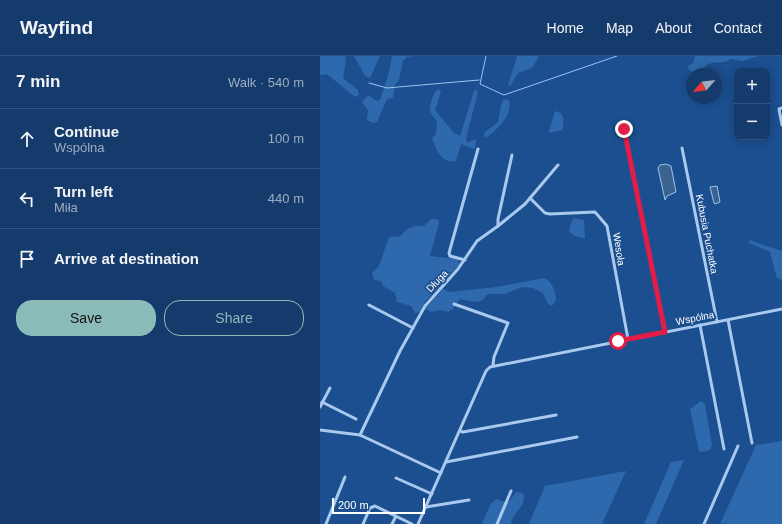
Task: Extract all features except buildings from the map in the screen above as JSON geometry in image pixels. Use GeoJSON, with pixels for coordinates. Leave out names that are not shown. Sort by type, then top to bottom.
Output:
{"type":"FeatureCollection","features":[{"type":"Feature","properties":{"kind":"street"},"geometry":{"type":"LineString","coordinates":[[780,109],[782,125]]}},
{"type":"Feature","properties":{"kind":"street"},"geometry":{"type":"LineString","coordinates":[[624,129],[665,332]]}},
{"type":"Feature","properties":{"kind":"street","name":"Kubusia Puchatka"},"geometry":{"type":"LineString","coordinates":[[682,148],[717,322]]}},
{"type":"Feature","properties":{"kind":"street"},"geometry":{"type":"LineString","coordinates":[[465,260],[450,256],[449,253],[478,149]]}},
{"type":"Feature","properties":{"kind":"street"},"geometry":{"type":"LineString","coordinates":[[498,226],[498,219],[512,155]]}},
{"type":"Feature","properties":{"kind":"street","name":"Długa"},"geometry":{"type":"LineString","coordinates":[[360,435],[372,407],[425,306],[451,278],[477,241],[498,226],[530,198],[558,165]]}},
{"type":"Feature","properties":{"kind":"street","name":"Wesoła"},"geometry":{"type":"LineString","coordinates":[[530,198],[545,213],[595,212],[607,226],[628,339]]}},
{"type":"Feature","properties":{"kind":"street"},"geometry":{"type":"LineString","coordinates":[[418,524],[486,371],[493,366],[494,357],[508,323],[454,304]]}},
{"type":"Feature","properties":{"kind":"street"},"geometry":{"type":"LineString","coordinates":[[370,305],[413,328]]}},
{"type":"Feature","properties":{"kind":"street","name":"Wspólna"},"geometry":{"type":"LineString","coordinates":[[493,366],[782,309]]}},
{"type":"Feature","properties":{"kind":"street"},"geometry":{"type":"LineString","coordinates":[[728,320],[752,444]]}},
{"type":"Feature","properties":{"kind":"street"},"geometry":{"type":"LineString","coordinates":[[700,325],[724,449]]}},
{"type":"Feature","properties":{"kind":"street"},"geometry":{"type":"LineString","coordinates":[[320,407],[330,388]]}},
{"type":"Feature","properties":{"kind":"street"},"geometry":{"type":"LineString","coordinates":[[322,402],[356,419]]}},
{"type":"Feature","properties":{"kind":"street"},"geometry":{"type":"LineString","coordinates":[[460,431],[463,432],[556,415]]}},
{"type":"Feature","properties":{"kind":"street"},"geometry":{"type":"LineString","coordinates":[[320,430],[360,435],[441,473]]}},
{"type":"Feature","properties":{"kind":"street"},"geometry":{"type":"LineString","coordinates":[[446,462],[577,437]]}},
{"type":"Feature","properties":{"kind":"street"},"geometry":{"type":"LineString","coordinates":[[704,524],[738,446]]}},
{"type":"Feature","properties":{"kind":"street"},"geometry":{"type":"LineString","coordinates":[[326,524],[345,477]]}},
{"type":"Feature","properties":{"kind":"street"},"geometry":{"type":"LineString","coordinates":[[396,478],[432,494]]}},
{"type":"Feature","properties":{"kind":"street"},"geometry":{"type":"LineString","coordinates":[[497,524],[511,491]]}},
{"type":"Feature","properties":{"kind":"street"},"geometry":{"type":"LineString","coordinates":[[426,507],[469,500]]}},
{"type":"Feature","properties":{"kind":"street"},"geometry":{"type":"LineString","coordinates":[[363,524],[370,508],[375,506],[412,524]]}},
{"type":"Feature","properties":{"kind":"street"},"geometry":{"type":"LineString","coordinates":[[392,524],[396,516]]}},
{"type":"Feature","properties":{"kind":"shaded area"},"geometry":{"type":"Polygon","coordinates":[[[320,56],[345,56],[346,59],[343,78],[358,90],[359,95],[355,97],[327,74],[320,75],[320,56]]]}},
{"type":"Feature","properties":{"kind":"shaded area"},"geometry":{"type":"Polygon","coordinates":[[[354,56],[380,56],[370,78],[365,76],[354,56]]]}},
{"type":"Feature","properties":{"kind":"shaded area"},"geometry":{"type":"Polygon","coordinates":[[[392,56],[415,56],[407,57],[403,61],[399,80],[395,85],[393,98],[387,99],[377,122],[373,123],[367,120],[368,110],[362,102],[368,95],[377,101],[380,100],[389,73],[392,56]]]}},
{"type":"Feature","properties":{"kind":"shaded area"},"geometry":{"type":"Polygon","coordinates":[[[517,56],[539,56],[532,68],[518,73],[511,85],[508,86],[517,56]]]}},
{"type":"Feature","properties":{"kind":"shaded area"},"geometry":{"type":"Polygon","coordinates":[[[695,56],[759,56],[742,61],[731,59],[706,65],[704,68],[688,68],[688,66],[694,62],[695,56]]]}},
{"type":"Feature","properties":{"kind":"shaded area"},"geometry":{"type":"Polygon","coordinates":[[[438,89],[441,91],[435,110],[454,133],[460,136],[474,91],[476,90],[478,92],[466,138],[467,143],[476,139],[475,149],[461,144],[456,161],[446,160],[443,158],[437,151],[432,138],[436,134],[437,121],[431,114],[430,107],[433,97],[438,89]]]}},
{"type":"Feature","properties":{"kind":"shaded area"},"geometry":{"type":"Polygon","coordinates":[[[504,99],[509,100],[509,111],[499,127],[485,138],[484,133],[498,122],[501,105],[504,99]]]}},
{"type":"Feature","properties":{"kind":"shaded area"},"geometry":{"type":"Polygon","coordinates":[[[555,111],[561,113],[563,128],[562,130],[550,133],[549,131],[555,111]]]}},
{"type":"Feature","properties":{"kind":"shaded area"},"geometry":{"type":"Polygon","coordinates":[[[666,164],[671,166],[676,192],[667,196],[665,200],[658,168],[660,165],[666,164]]]}},
{"type":"Feature","properties":{"kind":"shaded area"},"geometry":{"type":"Polygon","coordinates":[[[717,186],[720,202],[715,204],[710,187],[717,186]]]}},
{"type":"Feature","properties":{"kind":"shaded area"},"geometry":{"type":"Polygon","coordinates":[[[573,218],[584,220],[585,238],[580,238],[572,234],[569,230],[573,218]]]}},
{"type":"Feature","properties":{"kind":"shaded area"},"geometry":{"type":"Polygon","coordinates":[[[431,219],[438,219],[439,223],[430,256],[457,259],[460,264],[425,302],[420,312],[415,313],[411,306],[397,302],[395,293],[383,286],[381,281],[374,280],[372,273],[379,266],[389,237],[401,236],[414,226],[424,226],[431,219]]]}},
{"type":"Feature","properties":{"kind":"shaded area"},"geometry":{"type":"Polygon","coordinates":[[[749,240],[782,251],[782,280],[777,278],[770,252],[749,243],[749,240]]]}},
{"type":"Feature","properties":{"kind":"shaded area"},"geometry":{"type":"Polygon","coordinates":[[[544,278],[550,282],[554,290],[556,300],[552,306],[548,304],[543,293],[533,288],[522,287],[505,294],[488,294],[481,301],[474,302],[460,299],[453,309],[448,312],[440,310],[432,312],[425,309],[443,289],[449,292],[496,287],[544,278]]]}},
{"type":"Feature","properties":{"kind":"shaded area"},"geometry":{"type":"Polygon","coordinates":[[[701,401],[705,404],[712,445],[710,450],[701,452],[699,451],[690,409],[701,401]]]}},
{"type":"Feature","properties":{"kind":"shaded area"},"geometry":{"type":"Polygon","coordinates":[[[782,441],[782,524],[724,524],[728,522],[720,524],[756,445],[782,441]]]}},
{"type":"Feature","properties":{"kind":"shaded area"},"geometry":{"type":"Polygon","coordinates":[[[684,460],[656,524],[644,524],[671,462],[684,460]]]}},
{"type":"Feature","properties":{"kind":"shaded area"},"geometry":{"type":"Polygon","coordinates":[[[626,471],[602,524],[529,524],[545,486],[626,471]]]}},
{"type":"Feature","properties":{"kind":"shaded area"},"geometry":{"type":"Polygon","coordinates":[[[516,492],[523,493],[524,498],[522,505],[514,516],[511,524],[482,524],[490,505],[496,499],[509,502],[516,492]]]}},
{"type":"Feature","properties":{"kind":"waterway"},"geometry":{"type":"LineString","coordinates":[[486,56],[480,84],[504,95],[617,56]]}},
{"type":"Feature","properties":{"kind":"waterway"},"geometry":{"type":"LineString","coordinates":[[369,83],[387,88],[479,80]]}},
{"type":"Feature","properties":{"kind":"route"},"geometry":{"type":"LineString","coordinates":[[618,341],[665,332],[624,129]]}}]}
